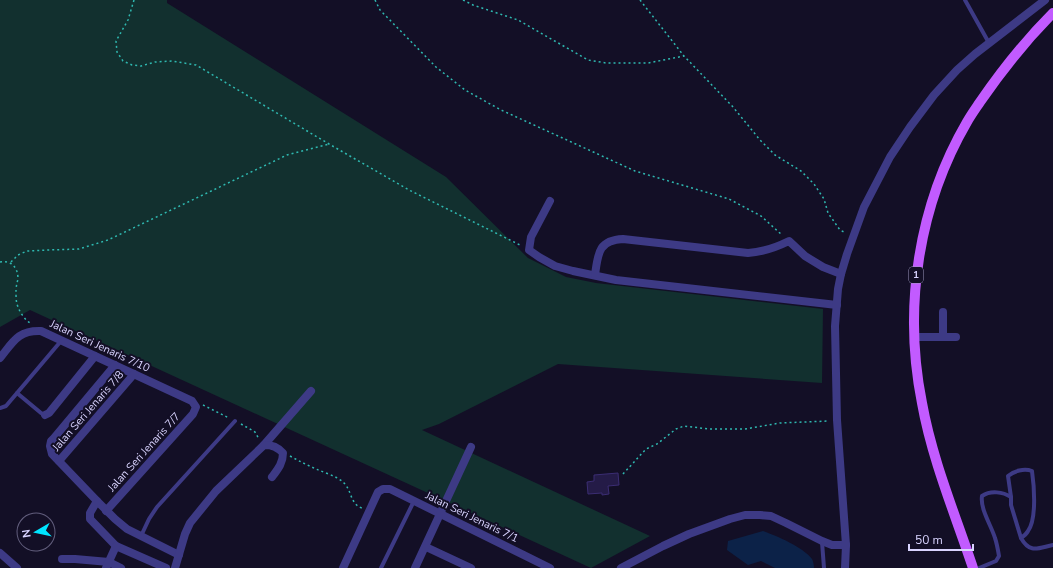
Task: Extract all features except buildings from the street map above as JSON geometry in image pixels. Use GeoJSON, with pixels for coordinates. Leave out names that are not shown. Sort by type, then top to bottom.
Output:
{"type":"FeatureCollection","features":[{"type":"Feature","properties":{"kind":"main road","name":"1"},"geometry":{"type":"LineString","coordinates":[[974,568],[930,440],[922,403],[917,372],[914,337],[916,279],[919,254],[930,208],[950,154],[967,121],[989,88],[1014,56],[1053,13]]}},
{"type":"Feature","properties":{"kind":"street"},"geometry":{"type":"LineString","coordinates":[[845,568],[846,545],[837,420],[835,326],[841,274],[853,236],[864,207],[890,157],[934,95],[952,75],[975,54],[1045,0]]}},
{"type":"Feature","properties":{"kind":"street"},"geometry":{"type":"LineString","coordinates":[[550,201],[531,237],[529,250],[556,266],[573,271],[630,282],[837,305]]}},
{"type":"Feature","properties":{"kind":"street"},"geometry":{"type":"LineString","coordinates":[[595,275],[601,248],[606,243],[623,239],[748,253],[782,245],[789,241],[805,256],[823,267],[841,274]]}},
{"type":"Feature","properties":{"kind":"street"},"geometry":{"type":"LineString","coordinates":[[943,312],[943,337]]}},
{"type":"Feature","properties":{"kind":"street","name":"Jalan Seri Jenaris 7/10"},"geometry":{"type":"LineString","coordinates":[[0,358],[19,336],[28,332],[41,331],[192,401],[196,407]]}},
{"type":"Feature","properties":{"kind":"street"},"geometry":{"type":"LineString","coordinates":[[914,337],[956,337]]}},
{"type":"Feature","properties":{"kind":"street"},"geometry":{"type":"LineString","coordinates":[[45,415],[49,413],[95,356]]}},
{"type":"Feature","properties":{"kind":"street"},"geometry":{"type":"LineString","coordinates":[[115,365],[51,441],[50,446],[52,454],[96,501],[127,529],[179,555]]}},
{"type":"Feature","properties":{"kind":"street","name":"Jalan Seri Jenaris 7/8"},"geometry":{"type":"LineString","coordinates":[[59,461],[134,374]]}},
{"type":"Feature","properties":{"kind":"street"},"geometry":{"type":"LineString","coordinates":[[175,568],[185,534],[190,523],[198,512],[216,491],[264,445],[311,391]]}},
{"type":"Feature","properties":{"kind":"street","name":"Jalan Seri Jenaris 7/7"},"geometry":{"type":"LineString","coordinates":[[106,511],[193,414],[196,407]]}},
{"type":"Feature","properties":{"kind":"street"},"geometry":{"type":"LineString","coordinates":[[264,445],[271,445],[283,453],[281,464],[272,477]]}},
{"type":"Feature","properties":{"kind":"street"},"geometry":{"type":"LineString","coordinates":[[415,568],[471,447]]}},
{"type":"Feature","properties":{"kind":"street","name":"Jalan Seri Jenaris 7/1"},"geometry":{"type":"LineString","coordinates":[[370,511],[378,492],[383,489],[390,488],[550,568]]}},
{"type":"Feature","properties":{"kind":"street"},"geometry":{"type":"LineString","coordinates":[[96,501],[90,513],[90,518],[116,546],[166,568]]}},
{"type":"Feature","properties":{"kind":"street"},"geometry":{"type":"LineString","coordinates":[[343,568],[370,511]]}},
{"type":"Feature","properties":{"kind":"street"},"geometry":{"type":"LineString","coordinates":[[621,568],[689,534],[745,515],[760,514],[771,516],[832,545],[846,545]]}},
{"type":"Feature","properties":{"kind":"street"},"geometry":{"type":"LineString","coordinates":[[107,565],[116,546]]}},
{"type":"Feature","properties":{"kind":"street"},"geometry":{"type":"LineString","coordinates":[[426,547],[471,568]]}},
{"type":"Feature","properties":{"kind":"street"},"geometry":{"type":"LineString","coordinates":[[0,553],[18,568]]}},
{"type":"Feature","properties":{"kind":"street"},"geometry":{"type":"LineString","coordinates":[[62,559],[75,558],[121,568]]}},
{"type":"Feature","properties":{"kind":"lane"},"geometry":{"type":"LineString","coordinates":[[965,0],[988,43]]}},
{"type":"Feature","properties":{"kind":"lane"},"geometry":{"type":"LineString","coordinates":[[0,408],[6,406],[61,340]]}},
{"type":"Feature","properties":{"kind":"lane"},"geometry":{"type":"LineString","coordinates":[[17,393],[45,415]]}},
{"type":"Feature","properties":{"kind":"lane"},"geometry":{"type":"LineString","coordinates":[[141,536],[148,519],[235,421]]}},
{"type":"Feature","properties":{"kind":"lane"},"geometry":{"type":"LineString","coordinates":[[1021,538],[1028,531],[1033,520],[1034,486],[1032,471],[1027,469],[1008,476],[1011,505],[1021,538],[1030,548],[1036,549],[1053,545]]}},
{"type":"Feature","properties":{"kind":"lane"},"geometry":{"type":"LineString","coordinates":[[979,568],[996,561],[999,556],[995,537],[988,522],[982,496],[986,493],[999,492],[1011,497]]}},
{"type":"Feature","properties":{"kind":"lane"},"geometry":{"type":"LineString","coordinates":[[381,568],[414,501]]}},
{"type":"Feature","properties":{"kind":"lane"},"geometry":{"type":"LineString","coordinates":[[822,541],[824,568]]}},
{"type":"Feature","properties":{"kind":"path"},"geometry":{"type":"LineString","coordinates":[[134,0],[128,20],[116,41],[117,52],[123,61],[132,66],[141,66],[155,62],[172,60],[196,65],[409,190],[529,250]]}},
{"type":"Feature","properties":{"kind":"path"},"geometry":{"type":"LineString","coordinates":[[375,0],[380,10],[436,67],[465,90],[501,110],[635,171],[729,199],[761,216],[789,241]]}},
{"type":"Feature","properties":{"kind":"path"},"geometry":{"type":"LineString","coordinates":[[463,0],[473,5],[518,20],[588,60],[606,63],[648,62],[684,56]]}},
{"type":"Feature","properties":{"kind":"path"},"geometry":{"type":"LineString","coordinates":[[640,0],[684,56],[733,107],[760,140],[775,155],[801,170],[814,184],[824,199],[828,213],[840,230],[853,236]]}},
{"type":"Feature","properties":{"kind":"path"},"geometry":{"type":"LineString","coordinates":[[0,262],[10,262],[18,255],[27,252],[80,249],[108,240],[288,155],[329,144]]}},
{"type":"Feature","properties":{"kind":"path"},"geometry":{"type":"LineString","coordinates":[[10,262],[15,267],[18,278],[16,292],[17,305],[27,321],[41,331]]}},
{"type":"Feature","properties":{"kind":"path"},"geometry":{"type":"LineString","coordinates":[[623,474],[646,449],[657,444],[676,428],[684,426],[709,429],[745,429],[780,423],[837,420]]}},
{"type":"Feature","properties":{"kind":"path"},"geometry":{"type":"LineString","coordinates":[[283,453],[335,477],[345,484],[349,490],[352,500],[358,506],[370,511]]}},
{"type":"Feature","properties":{"kind":"green space"},"geometry":{"type":"Polygon","coordinates":[[[0,0],[167,0],[167,3],[446,177],[528,258],[566,277],[596,283],[823,309],[822,383],[558,364],[439,424],[422,430],[650,536],[591,568],[30,310],[0,327],[0,0]]]}},
{"type":"Feature","properties":{"kind":"water"},"geometry":{"type":"Polygon","coordinates":[[[763,531],[803,550],[812,559],[814,568],[775,568],[761,561],[748,565],[727,550],[728,541],[763,531]]]}}]}
